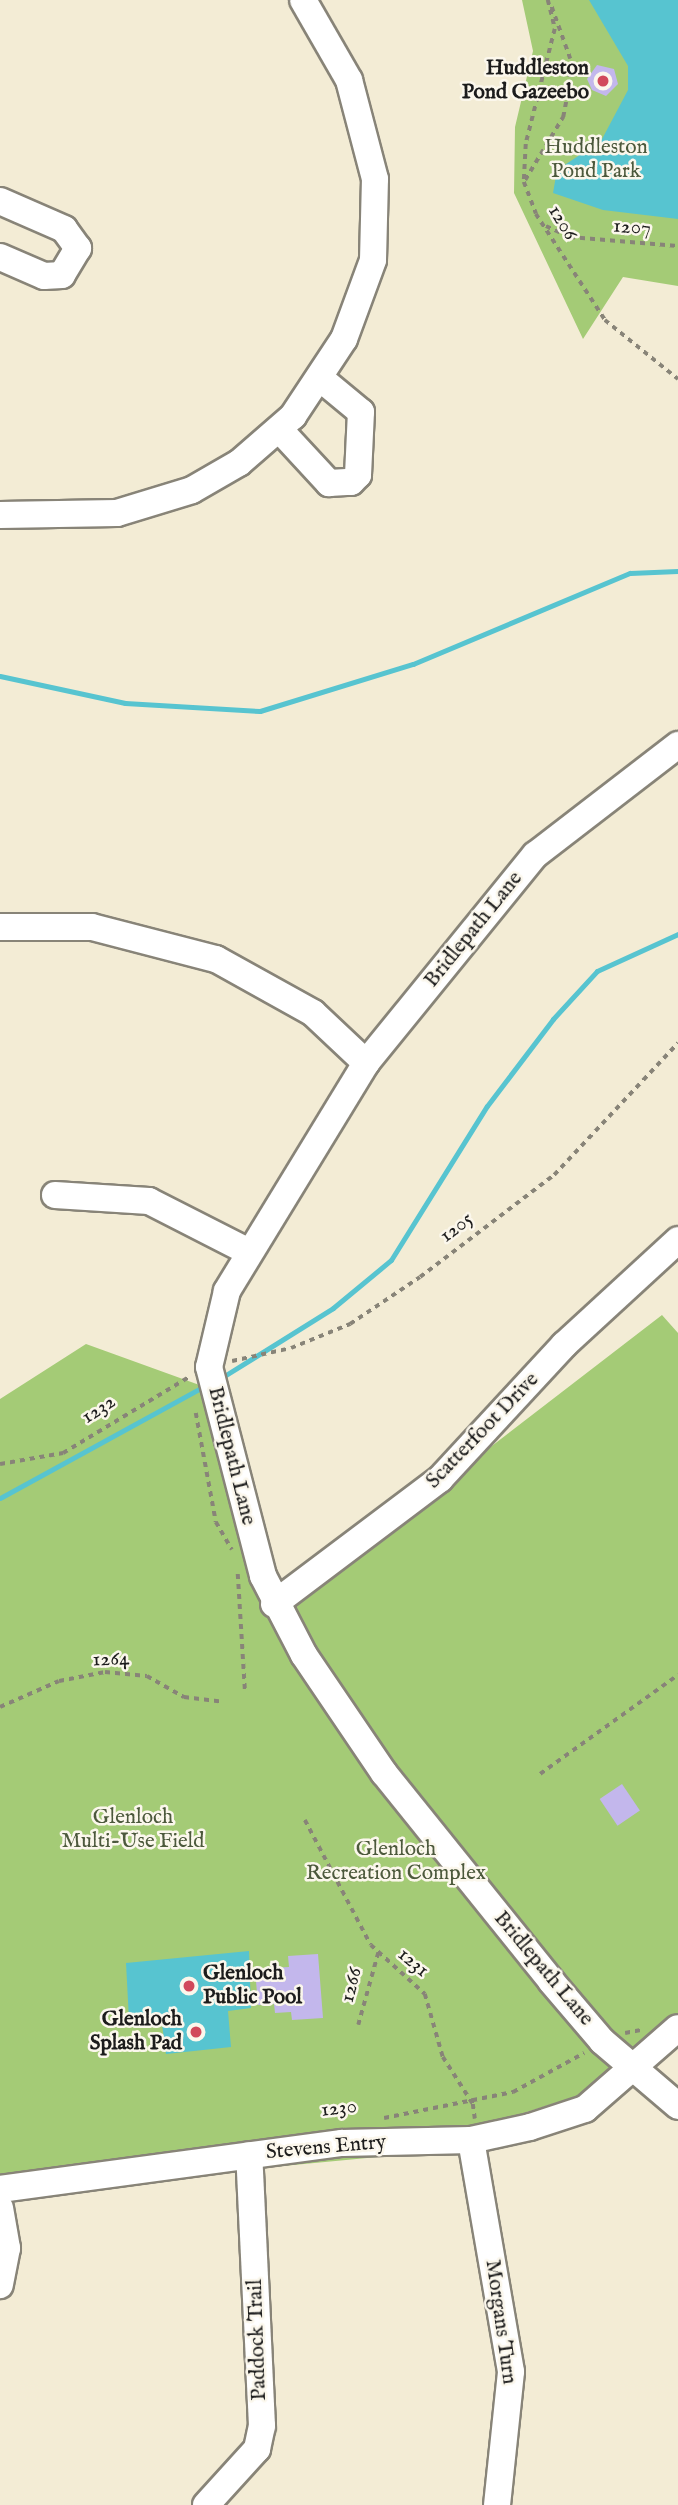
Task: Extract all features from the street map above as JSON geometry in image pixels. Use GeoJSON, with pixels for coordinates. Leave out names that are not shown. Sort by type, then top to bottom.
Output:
{"type":"FeatureCollection","features":[{"type":"Feature","properties":{"kind":"street"},"geometry":{"type":"LineString","coordinates":[[0,514],[90,517],[162,502],[239,463],[279,429],[320,378],[366,288],[378,205],[349,80],[303,0]]}},
{"type":"Feature","properties":{"kind":"street"},"geometry":{"type":"LineString","coordinates":[[0,201],[64,229],[78,248],[62,275],[44,276],[0,257]]}},
{"type":"Feature","properties":{"kind":"street"},"geometry":{"type":"LineString","coordinates":[[279,429],[329,483],[351,482],[358,475],[360,412],[320,378]]}},
{"type":"Feature","properties":{"kind":"street","name":"Bridlepath Lane"},"geometry":{"type":"LineString","coordinates":[[678,745],[535,855],[366,1063],[248,1252],[212,1333],[202,1385],[274,1604],[384,1773],[602,2041],[678,2106]]}},
{"type":"Feature","properties":{"kind":"street"},"geometry":{"type":"LineString","coordinates":[[0,926],[92,927],[216,959],[313,1013],[366,1063]]}},
{"type":"Feature","properties":{"kind":"street"},"geometry":{"type":"LineString","coordinates":[[55,1195],[149,1201],[248,1252]]}},
{"type":"Feature","properties":{"kind":"street","name":"Scatterfoot Drive"},"geometry":{"type":"LineString","coordinates":[[274,1604],[440,1479],[564,1345],[678,1240]]}},
{"type":"Feature","properties":{"kind":"street","name":"Stevens Entry"},"geometry":{"type":"LineString","coordinates":[[0,2189],[342,2143],[474,2139],[585,2109],[671,2036]]}},
{"type":"Feature","properties":{"kind":"street","name":"Morgans Turn"},"geometry":{"type":"LineString","coordinates":[[474,2139],[511,2372],[509,2434],[497,2505]]}},
{"type":"Feature","properties":{"kind":"street","name":"Paddock Trail"},"geometry":{"type":"LineString","coordinates":[[206,2505],[257,2449],[262,2426],[249,2155]]}},
{"type":"Feature","properties":{"kind":"street"},"geometry":{"type":"LineString","coordinates":[[0,2208],[7,2248],[0,2286]]}},
{"type":"Feature","properties":{"kind":"path","name":"1206"},"geometry":{"type":"LineString","coordinates":[[548,0],[555,29],[526,144],[524,181],[544,225],[605,320],[678,379]]}},
{"type":"Feature","properties":{"kind":"path"},"geometry":{"type":"LineString","coordinates":[[524,181],[563,117],[569,87],[570,59],[548,0]]}},
{"type":"Feature","properties":{"kind":"path","name":"1207"},"geometry":{"type":"LineString","coordinates":[[544,225],[570,237],[678,246]]}},
{"type":"Feature","properties":{"kind":"path","name":"1205"},"geometry":{"type":"LineString","coordinates":[[202,1385],[350,1324],[420,1277],[554,1175],[678,1043]]}},
{"type":"Feature","properties":{"kind":"path"},"geometry":{"type":"LineString","coordinates":[[202,1385],[216,1522],[234,1559]]}},
{"type":"Feature","properties":{"kind":"path","name":"1232"},"geometry":{"type":"LineString","coordinates":[[0,1464],[63,1452],[202,1385]]}},
{"type":"Feature","properties":{"kind":"path"},"geometry":{"type":"LineString","coordinates":[[237,1569],[245,1690]]}},
{"type":"Feature","properties":{"kind":"path","name":"1264"},"geometry":{"type":"LineString","coordinates":[[0,1707],[59,1681],[105,1672],[147,1676],[184,1697],[223,1702]]}},
{"type":"Feature","properties":{"kind":"path"},"geometry":{"type":"LineString","coordinates":[[540,1774],[678,1675]]}},
{"type":"Feature","properties":{"kind":"path","name":"1231"},"geometry":{"type":"LineString","coordinates":[[305,1819],[377,1953],[425,1994],[443,2057],[473,2104],[474,2139]]}},
{"type":"Feature","properties":{"kind":"path","name":"1266"},"geometry":{"type":"LineString","coordinates":[[358,2025],[377,1953]]}},
{"type":"Feature","properties":{"kind":"path","name":"1230"},"geometry":{"type":"LineString","coordinates":[[369,2121],[473,2104],[553,2074],[602,2041],[635,2030],[671,2036]]}},
{"type":"Feature","properties":{"kind":"green space","name":"Huddleston Pond Park"},"geometry":{"type":"Polygon","coordinates":[[[522,0],[678,0],[678,286],[623,277],[583,339],[514,193],[515,127],[533,51],[522,0]]]}},
{"type":"Feature","properties":{"kind":"green space","name":"Glenloch Recreation Complex"},"geometry":{"type":"Polygon","coordinates":[[[662,1315],[678,1333],[678,2042],[640,2076],[388,2156],[0,2193],[0,1399],[86,1344],[216,1391],[280,1609],[662,1315]]]}},
{"type":"Feature","properties":{"kind":"water"},"geometry":{"type":"Polygon","coordinates":[[[589,0],[678,0],[678,219],[603,210],[553,193],[557,170],[601,141],[628,90],[628,66],[589,0]]]}},
{"type":"Feature","properties":{"kind":"water","name":"Glenloch Public Pool"},"geometry":{"type":"Polygon","coordinates":[[[249,1951],[251,2008],[228,2011],[231,2047],[166,2054],[161,2017],[129,2020],[126,1963],[249,1951]]]}},
{"type":"Feature","properties":{"kind":"building","name":"Huddleston Pond Gazeebo"},"geometry":{"type":"Polygon","coordinates":[[[597,65],[614,69],[618,84],[606,96],[592,90],[587,79],[597,65]]]}},
{"type":"Feature","properties":{"kind":"building"},"geometry":{"type":"Polygon","coordinates":[[[622,1784],[640,1811],[618,1826],[600,1799],[622,1784]]]}},
{"type":"Feature","properties":{"kind":"building"},"geometry":{"type":"Polygon","coordinates":[[[318,1954],[323,2018],[292,2020],[291,2012],[275,2013],[274,2004],[258,2005],[255,1969],[289,1967],[288,1956],[318,1954]]]}},
{"type":"Feature","properties":{"kind":"waterway"},"geometry":{"type":"LineString","coordinates":[[0,676],[125,703],[260,711],[413,664],[630,573],[678,571]]}},
{"type":"Feature","properties":{"kind":"waterway"},"geometry":{"type":"LineString","coordinates":[[221,1378],[333,1308],[391,1260],[487,1106],[553,1019],[597,971],[678,934]]}},
{"type":"Feature","properties":{"kind":"waterway"},"geometry":{"type":"LineString","coordinates":[[0,1498],[206,1385]]}},
{"type":"Feature","properties":{"kind":"place","name":"Huddleston Pond Gazeebo"},"geometry":{"type":"Point","coordinates":[603,81]}},
{"type":"Feature","properties":{"kind":"place","name":"Glenloch Public Pool"},"geometry":{"type":"Point","coordinates":[189,1986]}},
{"type":"Feature","properties":{"kind":"place","name":"Glenloch Splash Pad"},"geometry":{"type":"Point","coordinates":[196,2032]}},
{"type":"Feature","properties":{"kind":"park label","name":"Glenloch Multi-Use Field"},"geometry":{"type":"Point","coordinates":[133,1830]}}]}
